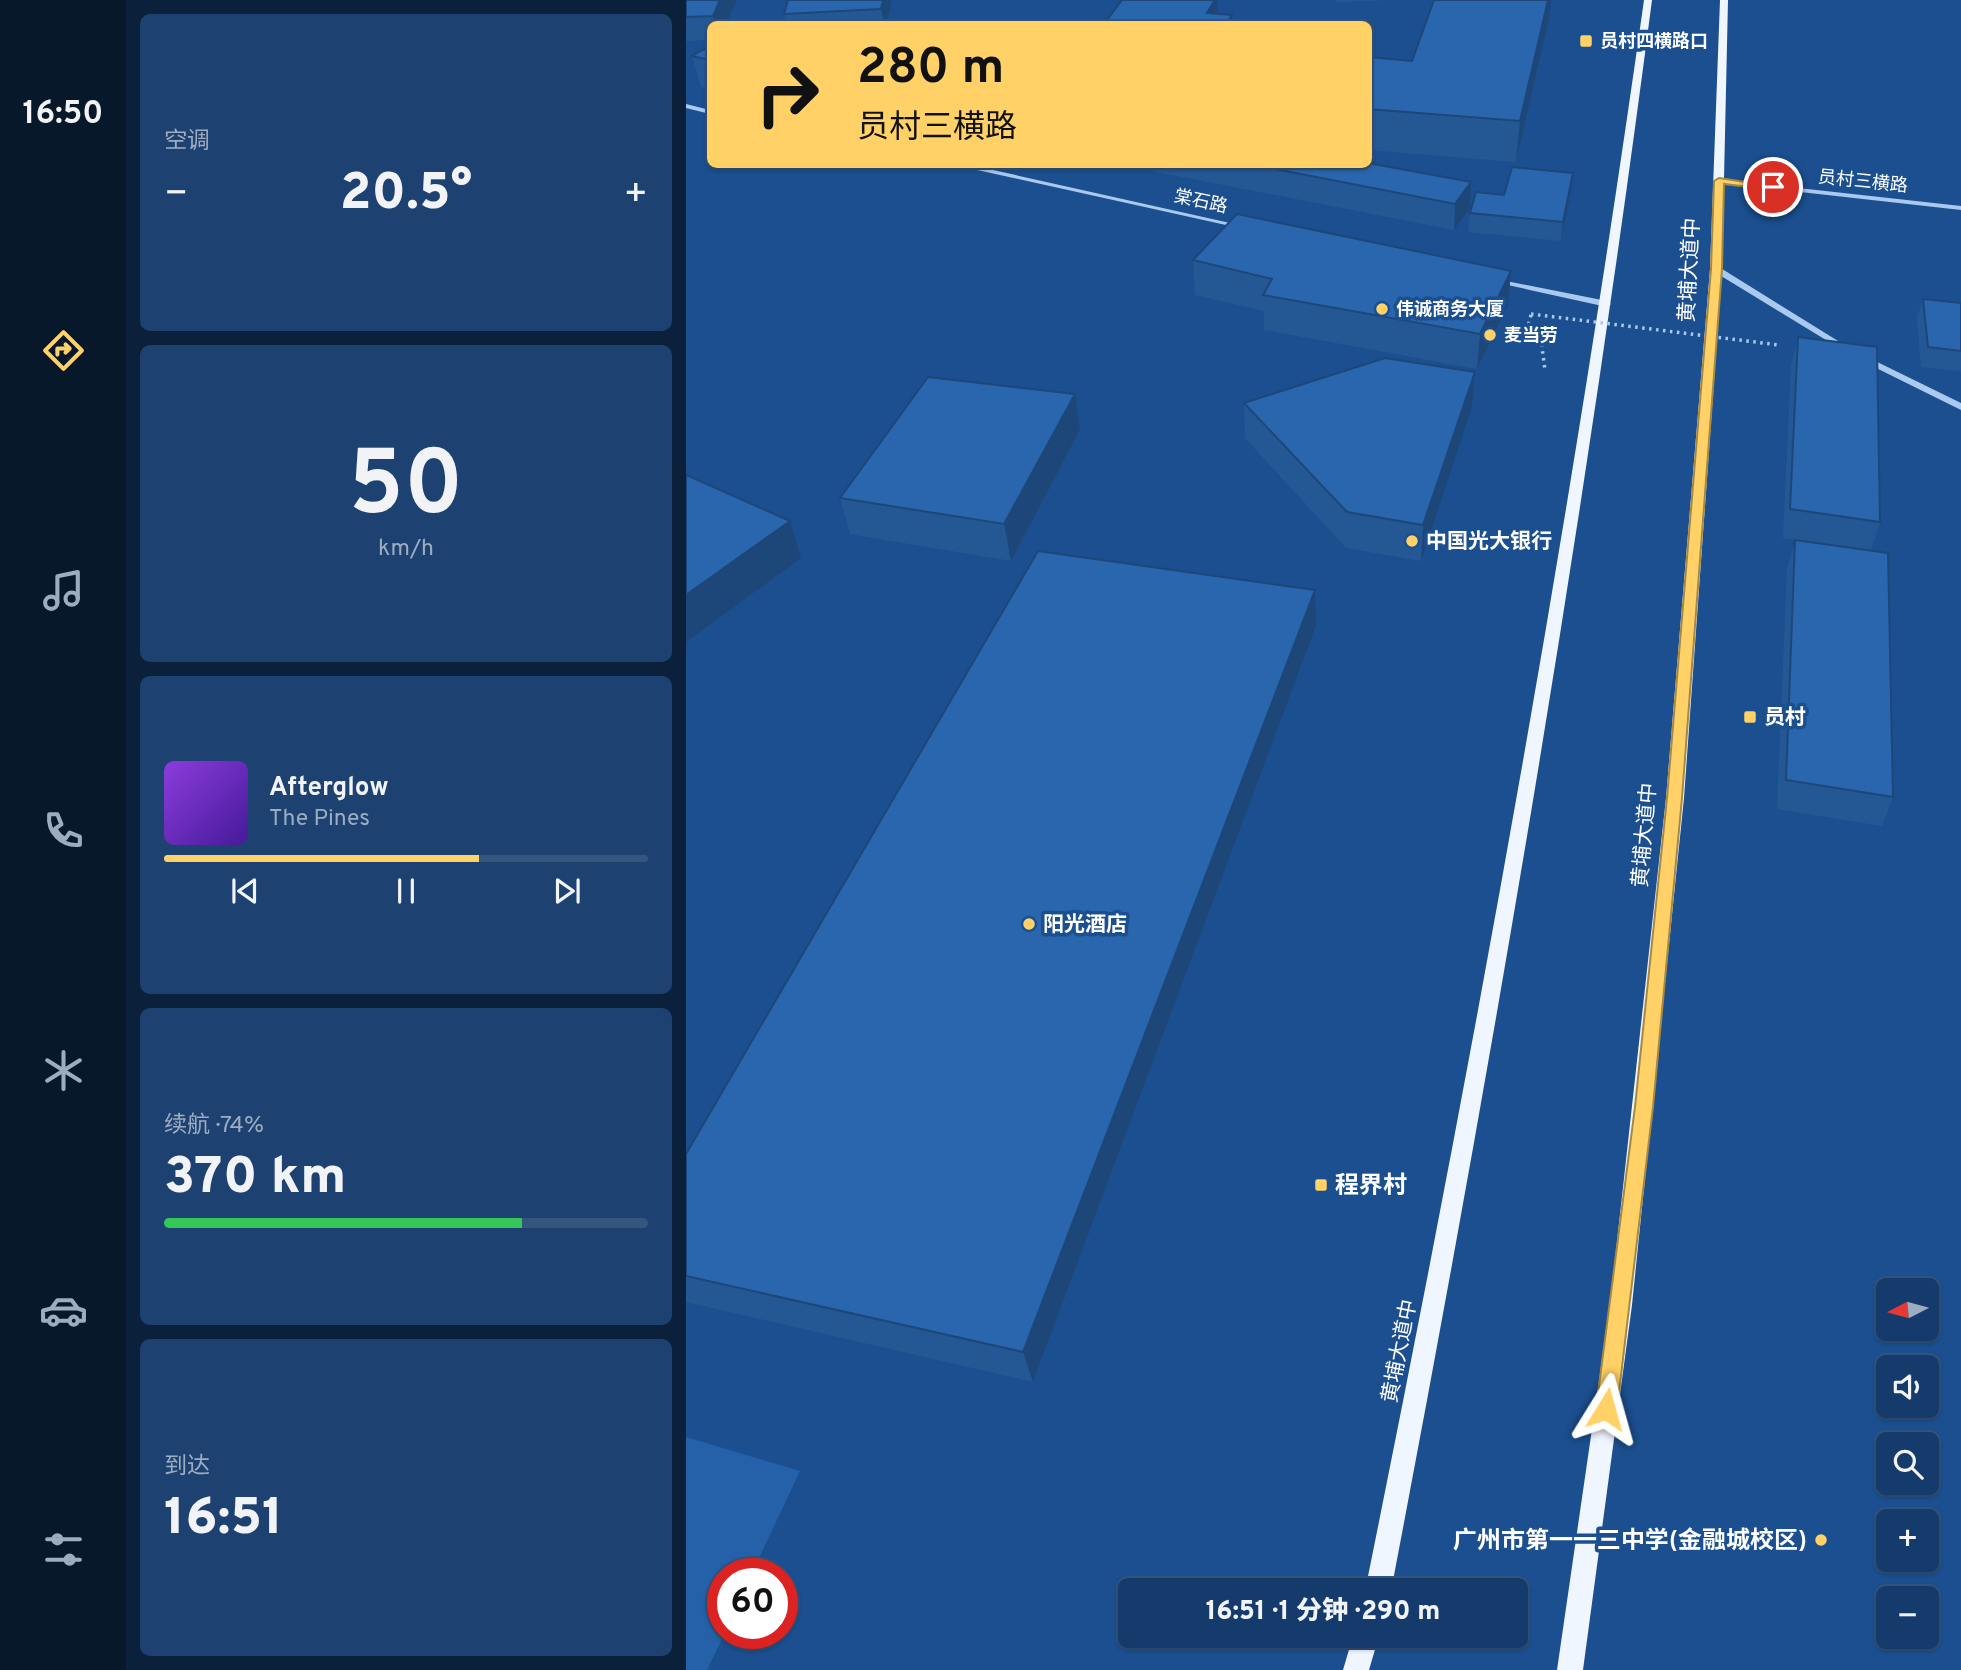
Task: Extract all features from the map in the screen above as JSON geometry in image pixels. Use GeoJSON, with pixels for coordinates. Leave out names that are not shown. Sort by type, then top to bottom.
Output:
{"type":"FeatureCollection","features":[{"type":"Feature","properties":{"kind":"main road","name":"黄埔大道中"},"geometry":{"type":"LineString","coordinates":[[1381,1578],[1429,1338],[1607,304],[1648,0]]}},
{"type":"Feature","properties":{"kind":"main road","name":"黄埔大道中"},"geometry":{"type":"LineString","coordinates":[[1570,1670],[1619,1319],[1644,1107],[1675,798],[1716,269],[1724,0]]}},
{"type":"Feature","properties":{"kind":"main road"},"geometry":{"type":"LineString","coordinates":[[1356,1670],[1364,1648]]}},
{"type":"Feature","properties":{"kind":"main road"},"geometry":{"type":"LineString","coordinates":[[1368,1670],[1369,1648]]}},
{"type":"Feature","properties":{"kind":"street"},"geometry":{"type":"LineString","coordinates":[[686,106],[707,111]]}},
{"type":"Feature","properties":{"kind":"street","name":"棠石路"},"geometry":{"type":"LineString","coordinates":[[972,168],[1254,229]]}},
{"type":"Feature","properties":{"kind":"street","name":"员村三横路"},"geometry":{"type":"LineString","coordinates":[[1719,181],[1961,208]]}},
{"type":"Feature","properties":{"kind":"street"},"geometry":{"type":"LineString","coordinates":[[1716,269],[1873,363],[1961,407]]}},
{"type":"Feature","properties":{"kind":"street"},"geometry":{"type":"LineString","coordinates":[[1485,278],[1607,304]]}},
{"type":"Feature","properties":{"kind":"path"},"geometry":{"type":"LineString","coordinates":[[1545,370],[1541,340],[1528,327],[1531,314],[1779,345]]}},
{"type":"Feature","properties":{"kind":"shaded area"},"geometry":{"type":"Polygon","coordinates":[[[686,1437],[800,1471],[759,1558],[707,1558],[707,1649],[717,1649],[707,1670],[686,1670],[686,1437]]]}},
{"type":"Feature","properties":{"kind":"building"},"geometry":{"type":"Polygon","coordinates":[[[686,0],[720,0],[713,16],[686,17],[686,0]]]}},
{"type":"Feature","properties":{"kind":"building"},"geometry":{"type":"Polygon","coordinates":[[[788,0],[883,0],[881,9],[784,14],[788,0]]]}},
{"type":"Feature","properties":{"kind":"building"},"geometry":{"type":"Polygon","coordinates":[[[1122,0],[1215,0],[1207,13],[1232,15],[1228,21],[1106,21],[1122,0]]]}},
{"type":"Feature","properties":{"kind":"building"},"geometry":{"type":"Polygon","coordinates":[[[1434,0],[1548,0],[1520,121],[1372,109],[1372,57],[1412,61],[1434,0]]]}},
{"type":"Feature","properties":{"kind":"building"},"geometry":{"type":"Polygon","coordinates":[[[707,48],[707,59],[692,56],[707,48]]]}},
{"type":"Feature","properties":{"kind":"building"},"geometry":{"type":"Polygon","coordinates":[[[1372,164],[1471,182],[1455,204],[1270,168],[1372,168],[1372,164]]]}},
{"type":"Feature","properties":{"kind":"building"},"geometry":{"type":"Polygon","coordinates":[[[1512,167],[1573,173],[1563,222],[1470,213],[1476,192],[1504,195],[1512,167]]]}},
{"type":"Feature","properties":{"kind":"building"},"geometry":{"type":"Polygon","coordinates":[[[1237,214],[1511,271],[1480,334],[1263,295],[1272,279],[1193,260],[1237,214]]]}},
{"type":"Feature","properties":{"kind":"building"},"geometry":{"type":"Polygon","coordinates":[[[1923,299],[1961,303],[1961,351],[1928,347],[1923,299]]]}},
{"type":"Feature","properties":{"kind":"building"},"geometry":{"type":"Polygon","coordinates":[[[1798,337],[1877,347],[1880,522],[1790,509],[1798,337]]]}},
{"type":"Feature","properties":{"kind":"building"},"geometry":{"type":"Polygon","coordinates":[[[1385,358],[1475,372],[1423,525],[1347,512],[1244,403],[1385,358]]]}},
{"type":"Feature","properties":{"kind":"building"},"geometry":{"type":"Polygon","coordinates":[[[928,377],[1075,394],[1004,524],[840,498],[928,377]]]}},
{"type":"Feature","properties":{"kind":"building"},"geometry":{"type":"Polygon","coordinates":[[[686,475],[790,521],[686,595],[686,475]]]}},
{"type":"Feature","properties":{"kind":"building"},"geometry":{"type":"Polygon","coordinates":[[[1795,540],[1888,553],[1893,797],[1786,780],[1795,540]]]}},
{"type":"Feature","properties":{"kind":"building","name":"阳光酒店"},"geometry":{"type":"Polygon","coordinates":[[[1038,551],[1315,590],[1023,1352],[686,1276],[686,1154],[1038,551]]]}},
{"type":"Feature","properties":{"kind":"place","name":"员村四横路口"},"geometry":{"type":"Point","coordinates":[1586,41]}},
{"type":"Feature","properties":{"kind":"place","name":"伟诚商务大厦"},"geometry":{"type":"Point","coordinates":[1382,309]}},
{"type":"Feature","properties":{"kind":"place","name":"麦当劳"},"geometry":{"type":"Point","coordinates":[1490,335]}},
{"type":"Feature","properties":{"kind":"place","name":"中国光大银行"},"geometry":{"type":"Point","coordinates":[1412,541]}},
{"type":"Feature","properties":{"kind":"place","name":"员村"},"geometry":{"type":"Point","coordinates":[1750,717]}},
{"type":"Feature","properties":{"kind":"place","name":"阳光酒店"},"geometry":{"type":"Point","coordinates":[1029,924]}},
{"type":"Feature","properties":{"kind":"place","name":"程界村"},"geometry":{"type":"Point","coordinates":[1321,1185]}},
{"type":"Feature","properties":{"kind":"place","name":"广州市第一一三中学(金融城校区)"},"geometry":{"type":"Point","coordinates":[1821,1540]}},
{"type":"Feature","properties":{"kind":"route"},"geometry":{"type":"LineString","coordinates":[[1606,1409],[1644,1107],[1675,798],[1716,269],[1719,181],[1773,187]]}}]}
